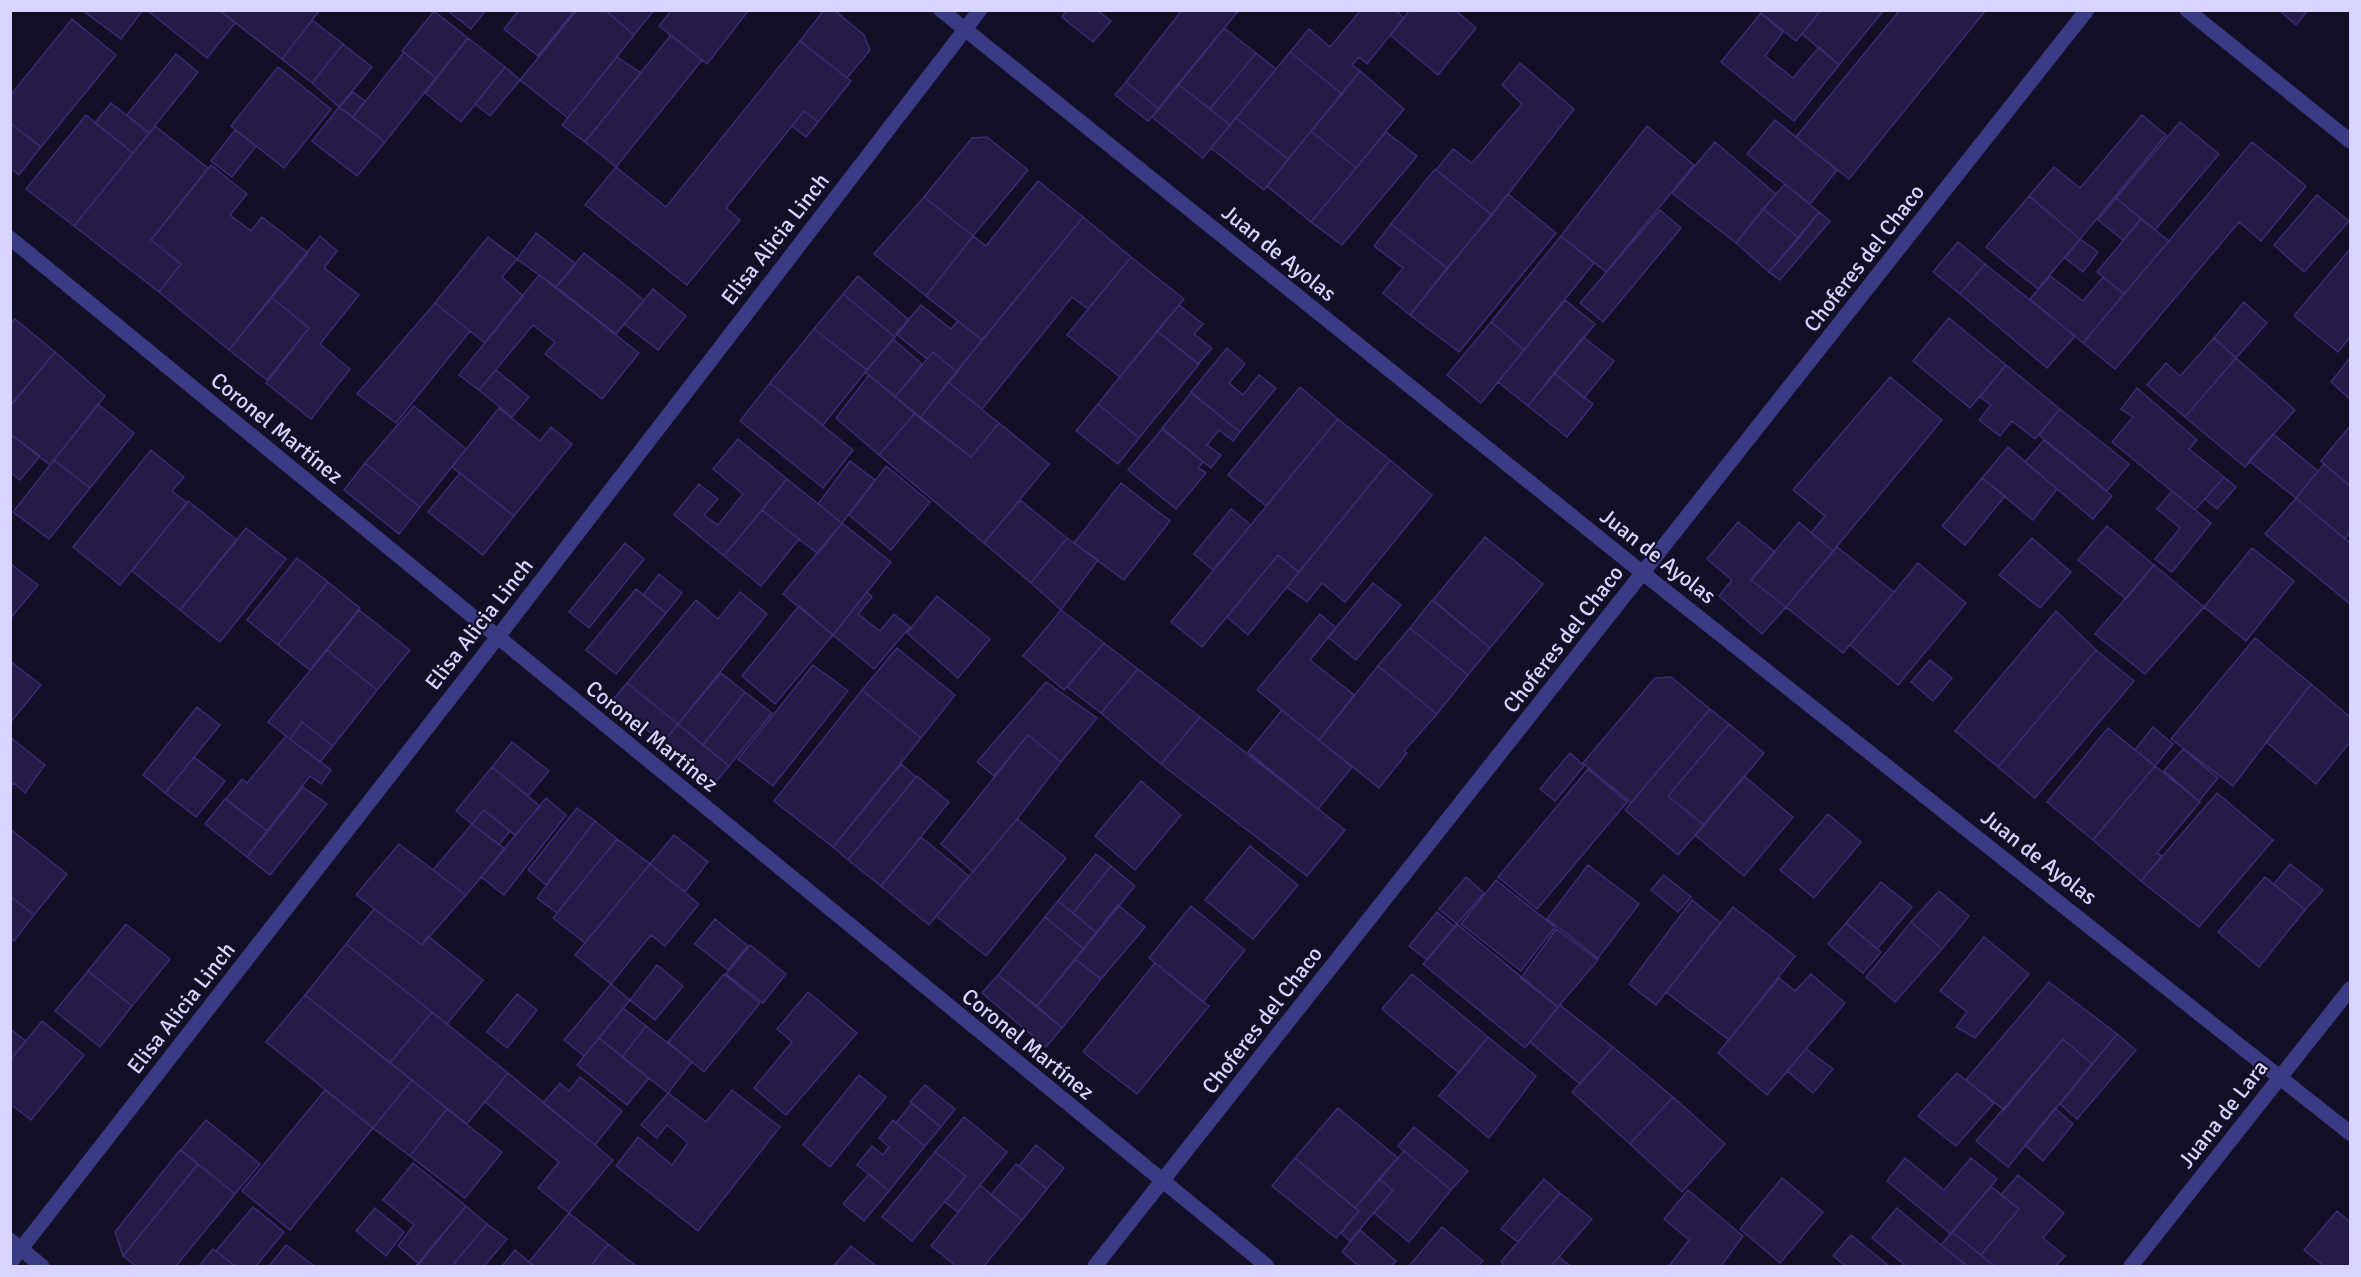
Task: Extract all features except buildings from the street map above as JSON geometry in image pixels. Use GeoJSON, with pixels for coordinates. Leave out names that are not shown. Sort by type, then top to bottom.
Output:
{"type":"FeatureCollection","features":[{"type":"Feature","properties":{"kind":"street","name":"Juan de Ayolas"},"geometry":{"type":"LineString","coordinates":[[941,10],[1644,574],[2350,1132]]}},
{"type":"Feature","properties":{"kind":"street","name":"Elisa Alicia Linch"},"geometry":{"type":"LineString","coordinates":[[10,1263],[16,1245],[497,638],[980,10]]}},
{"type":"Feature","properties":{"kind":"street","name":"Choferes del Chaco"},"geometry":{"type":"LineString","coordinates":[[1095,1266],[1644,574],[2087,10]]}},
{"type":"Feature","properties":{"kind":"street"},"geometry":{"type":"LineString","coordinates":[[2187,10],[2350,141]]}},
{"type":"Feature","properties":{"kind":"street","name":"Coronel Martínez"},"geometry":{"type":"LineString","coordinates":[[10,238],[1267,1266]]}},
{"type":"Feature","properties":{"kind":"street","name":"Juana de Lara"},"geometry":{"type":"LineString","coordinates":[[2131,1266],[2350,989]]}},
{"type":"Feature","properties":{"kind":"street"},"geometry":{"type":"LineString","coordinates":[[16,1245],[42,1266]]}}]}
